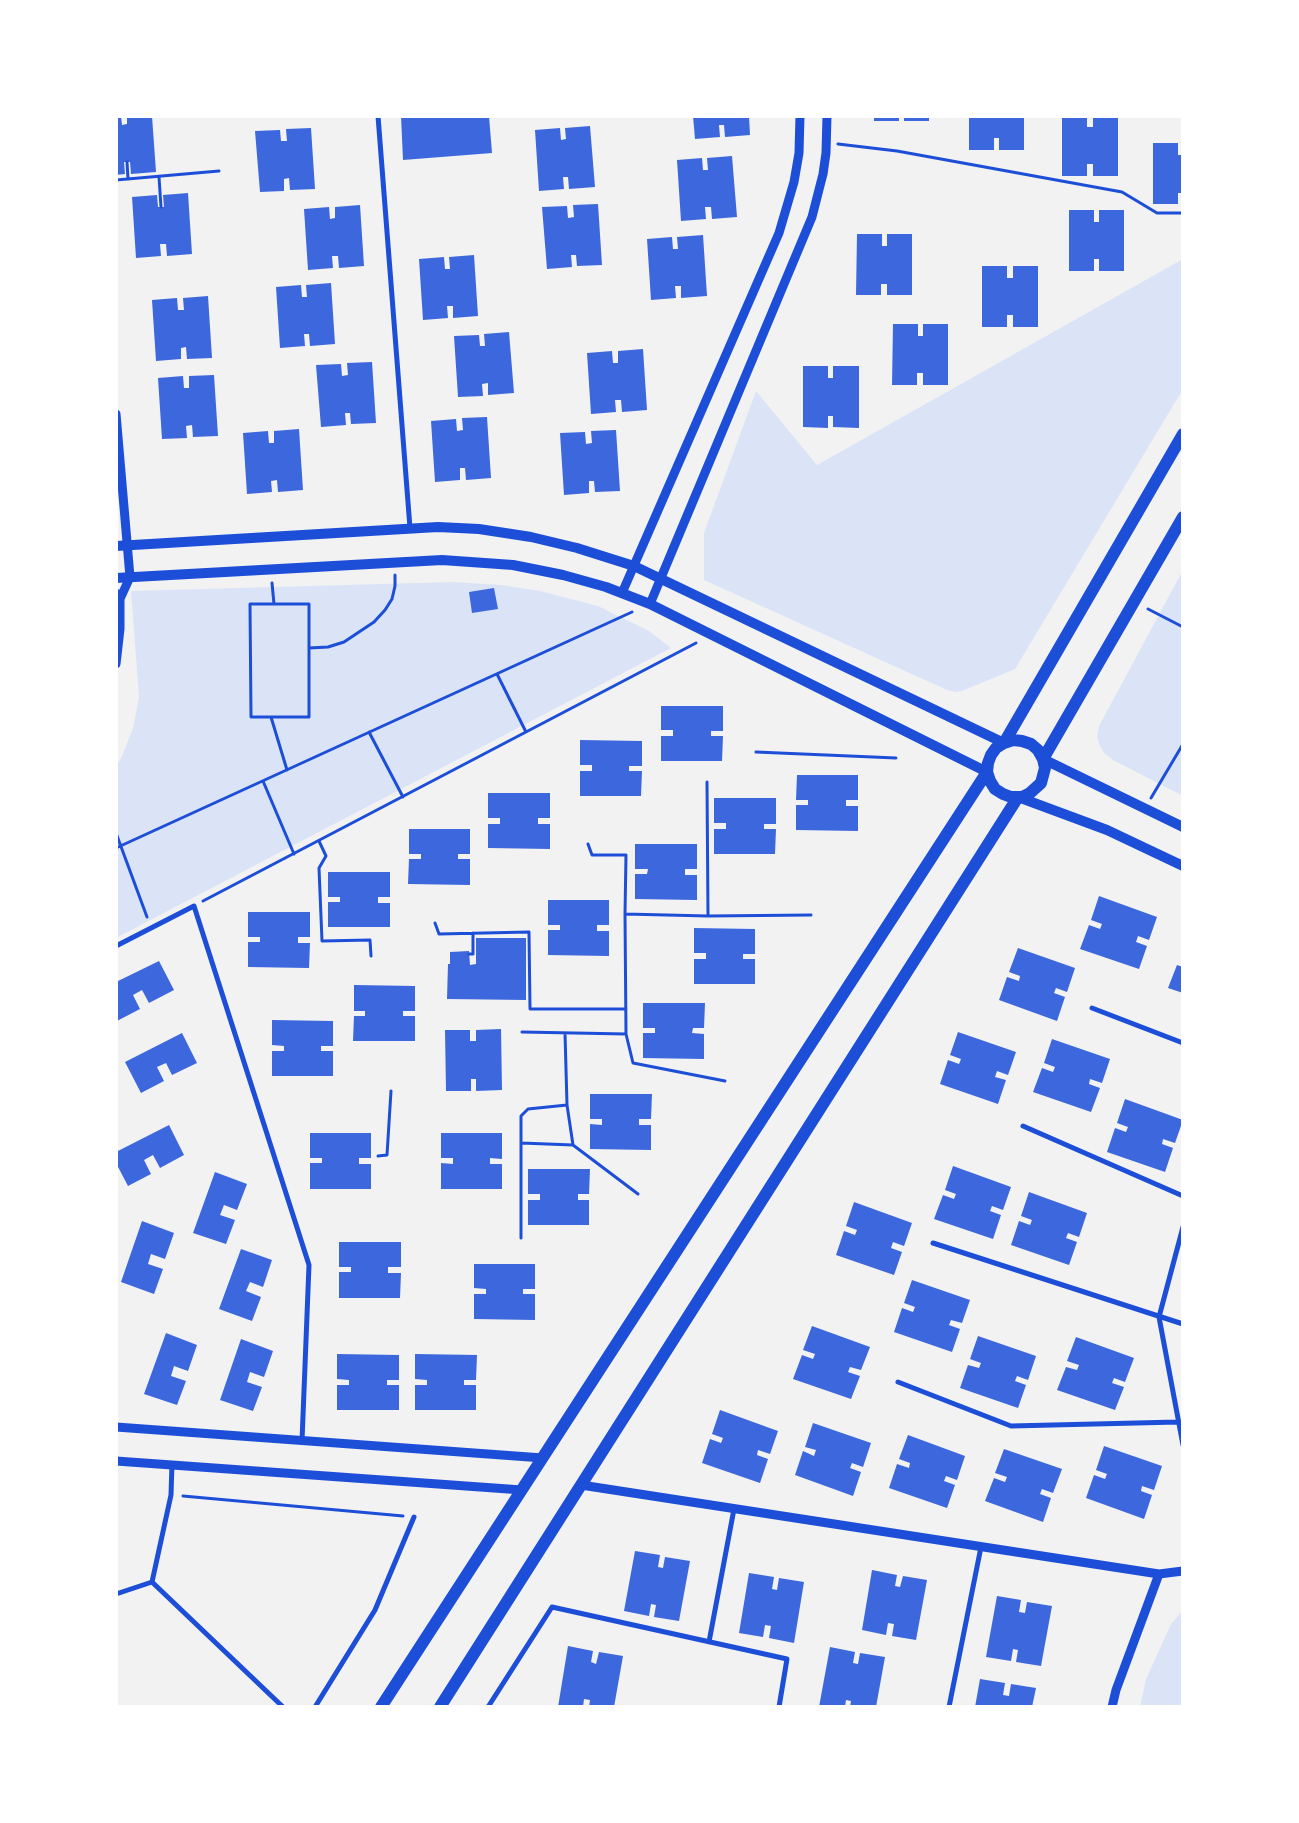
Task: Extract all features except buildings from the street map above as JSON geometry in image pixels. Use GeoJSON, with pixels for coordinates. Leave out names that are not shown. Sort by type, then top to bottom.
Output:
{"type":"FeatureCollection","features":[{"type":"Feature","properties":{"kind":"main road"},"geometry":{"type":"LineString","coordinates":[[1004,743],[1183,434]]}},
{"type":"Feature","properties":{"kind":"main road"},"geometry":{"type":"LineString","coordinates":[[1042,758],[1183,517]]}},
{"type":"Feature","properties":{"kind":"main road"},"geometry":{"type":"LineString","coordinates":[[116,546],[438,527],[479,529],[531,537],[577,548],[634,566],[1004,743]]}},
{"type":"Feature","properties":{"kind":"main road"},"geometry":{"type":"LineString","coordinates":[[116,578],[442,560],[513,565],[563,575],[622,593],[650,604],[987,772]]}},
{"type":"Feature","properties":{"kind":"main road"},"geometry":{"type":"LineString","coordinates":[[440,1707],[1018,797],[1030,794],[1041,783],[1044,768],[1042,758],[1038,750],[1031,744],[1013,740],[996,748],[988,763],[987,772],[995,789],[1003,794],[1018,797],[1107,830],[1183,866]]}},
{"type":"Feature","properties":{"kind":"main road"},"geometry":{"type":"LineString","coordinates":[[1042,758],[1183,827]]}},
{"type":"Feature","properties":{"kind":"main road"},"geometry":{"type":"LineString","coordinates":[[381,1707],[987,772]]}},
{"type":"Feature","properties":{"kind":"street"},"geometry":{"type":"LineString","coordinates":[[378,116],[410,528]]}},
{"type":"Feature","properties":{"kind":"street"},"geometry":{"type":"LineString","coordinates":[[622,593],[779,233],[794,182],[799,154],[800,116]]}},
{"type":"Feature","properties":{"kind":"street"},"geometry":{"type":"LineString","coordinates":[[650,604],[804,241],[819,196],[827,143],[827,116]]}},
{"type":"Feature","properties":{"kind":"street"},"geometry":{"type":"LineString","coordinates":[[116,414],[130,577],[118,596],[120,629],[116,664]]}},
{"type":"Feature","properties":{"kind":"street"},"geometry":{"type":"LineString","coordinates":[[116,946],[194,906],[309,1265],[302,1441]]}},
{"type":"Feature","properties":{"kind":"street"},"geometry":{"type":"LineString","coordinates":[[1092,1008],[1183,1043]]}},
{"type":"Feature","properties":{"kind":"street"},"geometry":{"type":"LineString","coordinates":[[1024,1126],[1183,1196]]}},
{"type":"Feature","properties":{"kind":"street"},"geometry":{"type":"LineString","coordinates":[[1183,1227],[1159,1317],[1183,1445]]}},
{"type":"Feature","properties":{"kind":"street"},"geometry":{"type":"LineString","coordinates":[[934,1243],[1183,1324]]}},
{"type":"Feature","properties":{"kind":"street"},"geometry":{"type":"LineString","coordinates":[[898,1382],[1011,1426],[1178,1422]]}},
{"type":"Feature","properties":{"kind":"street"},"geometry":{"type":"LineString","coordinates":[[116,1427],[542,1458]]}},
{"type":"Feature","properties":{"kind":"street"},"geometry":{"type":"LineString","coordinates":[[116,1460],[522,1490]]}},
{"type":"Feature","properties":{"kind":"street"},"geometry":{"type":"LineString","coordinates":[[152,1582],[171,1495],[172,1464]]}},
{"type":"Feature","properties":{"kind":"street"},"geometry":{"type":"LineString","coordinates":[[581,1485],[1159,1574],[1183,1571]]}},
{"type":"Feature","properties":{"kind":"street"},"geometry":{"type":"LineString","coordinates":[[709,1642],[734,1509]]}},
{"type":"Feature","properties":{"kind":"street"},"geometry":{"type":"LineString","coordinates":[[314,1707],[375,1610],[414,1517]]}},
{"type":"Feature","properties":{"kind":"street"},"geometry":{"type":"LineString","coordinates":[[949,1707],[982,1547]]}},
{"type":"Feature","properties":{"kind":"street"},"geometry":{"type":"LineString","coordinates":[[1112,1707],[1116,1690],[1159,1574]]}},
{"type":"Feature","properties":{"kind":"street"},"geometry":{"type":"LineString","coordinates":[[116,1594],[152,1582]]}},
{"type":"Feature","properties":{"kind":"street"},"geometry":{"type":"LineString","coordinates":[[152,1582],[283,1707]]}},
{"type":"Feature","properties":{"kind":"street"},"geometry":{"type":"LineString","coordinates":[[488,1707],[552,1606],[788,1660],[779,1707]]}},
{"type":"Feature","properties":{"kind":"path"},"geometry":{"type":"LineString","coordinates":[[827,143],[897,150],[1122,192],[1157,213],[1183,213]]}},
{"type":"Feature","properties":{"kind":"path"},"geometry":{"type":"LineString","coordinates":[[127,162],[128,179]]}},
{"type":"Feature","properties":{"kind":"path"},"geometry":{"type":"LineString","coordinates":[[116,180],[219,171]]}},
{"type":"Feature","properties":{"kind":"path"},"geometry":{"type":"LineString","coordinates":[[159,177],[161,207]]}},
{"type":"Feature","properties":{"kind":"path"},"geometry":{"type":"LineString","coordinates":[[309,648],[344,642],[374,622],[392,599],[395,586],[394,562]]}},
{"type":"Feature","properties":{"kind":"path"},"geometry":{"type":"LineString","coordinates":[[271,569],[274,604]]}},
{"type":"Feature","properties":{"kind":"path"},"geometry":{"type":"LineString","coordinates":[[1134,602],[1183,627]]}},
{"type":"Feature","properties":{"kind":"path"},"geometry":{"type":"LineString","coordinates":[[250,604],[274,604],[309,604],[309,717],[250,717],[250,604]]}},
{"type":"Feature","properties":{"kind":"path"},"geometry":{"type":"LineString","coordinates":[[116,848],[650,604]]}},
{"type":"Feature","properties":{"kind":"path"},"geometry":{"type":"LineString","coordinates":[[194,906],[712,634]]}},
{"type":"Feature","properties":{"kind":"path"},"geometry":{"type":"LineString","coordinates":[[497,674],[526,732]]}},
{"type":"Feature","properties":{"kind":"path"},"geometry":{"type":"LineString","coordinates":[[271,717],[287,770]]}},
{"type":"Feature","properties":{"kind":"path"},"geometry":{"type":"LineString","coordinates":[[369,732],[402,797]]}},
{"type":"Feature","properties":{"kind":"path"},"geometry":{"type":"LineString","coordinates":[[1145,808],[1183,744]]}},
{"type":"Feature","properties":{"kind":"path"},"geometry":{"type":"LineString","coordinates":[[756,752],[896,758]]}},
{"type":"Feature","properties":{"kind":"path"},"geometry":{"type":"LineString","coordinates":[[263,781],[294,854]]}},
{"type":"Feature","properties":{"kind":"path"},"geometry":{"type":"LineString","coordinates":[[707,782],[708,916]]}},
{"type":"Feature","properties":{"kind":"path"},"geometry":{"type":"LineString","coordinates":[[116,833],[151,928]]}},
{"type":"Feature","properties":{"kind":"path"},"geometry":{"type":"LineString","coordinates":[[319,841],[326,856],[319,868],[322,941],[370,940],[371,956]]}},
{"type":"Feature","properties":{"kind":"path"},"geometry":{"type":"LineString","coordinates":[[588,844],[592,855],[626,855],[626,1034],[633,1063],[725,1081]]}},
{"type":"Feature","properties":{"kind":"path"},"geometry":{"type":"LineString","coordinates":[[708,882],[715,882]]}},
{"type":"Feature","properties":{"kind":"path"},"geometry":{"type":"LineString","coordinates":[[625,914],[708,916],[811,915]]}},
{"type":"Feature","properties":{"kind":"path"},"geometry":{"type":"LineString","coordinates":[[436,923],[439,934],[529,932],[530,1009],[626,1009]]}},
{"type":"Feature","properties":{"kind":"path"},"geometry":{"type":"LineString","coordinates":[[469,954],[473,954],[473,933]]}},
{"type":"Feature","properties":{"kind":"path"},"geometry":{"type":"LineString","coordinates":[[522,1032],[626,1034]]}},
{"type":"Feature","properties":{"kind":"path"},"geometry":{"type":"LineString","coordinates":[[565,1033],[567,1105],[573,1146]]}},
{"type":"Feature","properties":{"kind":"path"},"geometry":{"type":"LineString","coordinates":[[378,1156],[388,1155],[391,1091]]}},
{"type":"Feature","properties":{"kind":"path"},"geometry":{"type":"LineString","coordinates":[[521,1238],[521,1116],[528,1109],[567,1105]]}},
{"type":"Feature","properties":{"kind":"path"},"geometry":{"type":"LineString","coordinates":[[521,1143],[573,1146],[638,1194]]}},
{"type":"Feature","properties":{"kind":"path"},"geometry":{"type":"LineString","coordinates":[[171,1495],[414,1517]]}},
{"type":"Feature","properties":{"kind":"shaded area"},"geometry":{"type":"Polygon","coordinates":[[[1183,259],[1183,389],[1015,669],[962,691],[947,690],[704,580],[704,533],[756,391],[817,465],[1183,259]]]}},
{"type":"Feature","properties":{"kind":"shaded area"},"geometry":{"type":"Polygon","coordinates":[[[1183,570],[1183,796],[1113,760],[1104,753],[1097,736],[1099,726],[1183,570]]]}},
{"type":"Feature","properties":{"kind":"shaded area"},"geometry":{"type":"Polygon","coordinates":[[[453,582],[502,585],[540,591],[598,606],[649,631],[671,648],[116,938],[116,767],[133,728],[139,697],[131,591],[453,582]]]}},
{"type":"Feature","properties":{"kind":"shaded area"},"geometry":{"type":"Polygon","coordinates":[[[1183,1610],[1183,1707],[1140,1707],[1146,1679],[1171,1624],[1183,1610]]]}}]}
